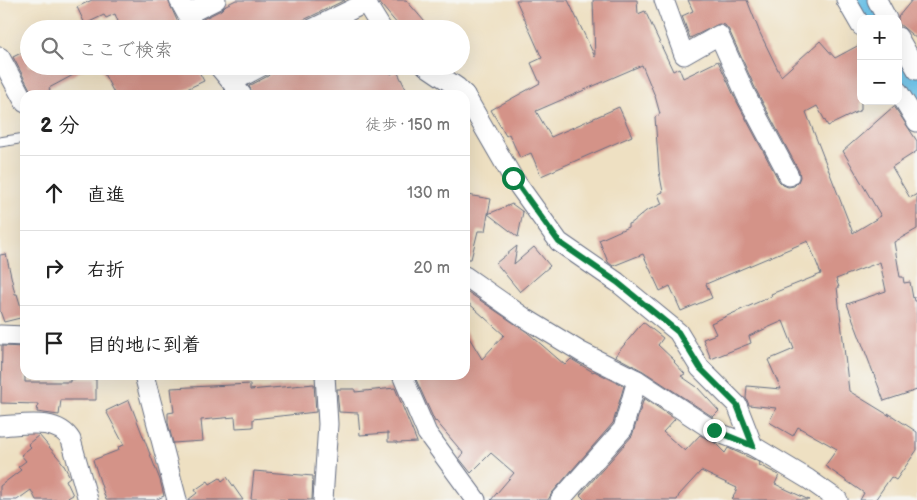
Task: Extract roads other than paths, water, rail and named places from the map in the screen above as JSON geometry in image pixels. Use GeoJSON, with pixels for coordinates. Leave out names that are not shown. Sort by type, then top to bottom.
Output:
{"type":"FeatureCollection","features":[{"type":"Feature","properties":{"kind":"street"},"geometry":{"type":"LineString","coordinates":[[187,14],[216,0]]}},
{"type":"Feature","properties":{"kind":"street"},"geometry":{"type":"LineString","coordinates":[[664,0],[684,55],[719,36],[746,95],[789,176]]}},
{"type":"Feature","properties":{"kind":"street"},"geometry":{"type":"LineString","coordinates":[[846,0],[857,19]]}},
{"type":"Feature","properties":{"kind":"street"},"geometry":{"type":"LineString","coordinates":[[877,0],[885,15]]}},
{"type":"Feature","properties":{"kind":"street"},"geometry":{"type":"LineString","coordinates":[[329,20],[365,1],[377,20]]}},
{"type":"Feature","properties":{"kind":"street"},"geometry":{"type":"LineString","coordinates":[[902,55],[917,122]]}},
{"type":"Feature","properties":{"kind":"street"},"geometry":{"type":"LineString","coordinates":[[0,57],[20,94]]}},
{"type":"Feature","properties":{"kind":"street"},"geometry":{"type":"LineString","coordinates":[[225,75],[237,89],[252,75]]}},
{"type":"Feature","properties":{"kind":"street"},"geometry":{"type":"LineString","coordinates":[[439,75],[460,90]]}},
{"type":"Feature","properties":{"kind":"street"},"geometry":{"type":"LineString","coordinates":[[470,104],[513,178],[559,242],[617,282],[678,332],[700,368],[737,405],[753,446]]}},
{"type":"Feature","properties":{"kind":"street"},"geometry":{"type":"LineString","coordinates":[[470,281],[565,343],[637,380],[714,430],[753,446],[808,479],[838,500]]}},
{"type":"Feature","properties":{"kind":"street"},"geometry":{"type":"LineString","coordinates":[[0,335],[20,336]]}},
{"type":"Feature","properties":{"kind":"street"},"geometry":{"type":"LineString","coordinates":[[145,380],[177,500]]}},
{"type":"Feature","properties":{"kind":"street"},"geometry":{"type":"LineString","coordinates":[[323,500],[328,424],[325,380]]}},
{"type":"Feature","properties":{"kind":"street"},"geometry":{"type":"LineString","coordinates":[[404,380],[427,433],[476,500]]}},
{"type":"Feature","properties":{"kind":"street"},"geometry":{"type":"LineString","coordinates":[[560,500],[623,429],[637,380]]}},
{"type":"Feature","properties":{"kind":"street"},"geometry":{"type":"LineString","coordinates":[[0,426],[52,425],[66,432],[71,440],[88,500]]}},
{"type":"Feature","properties":{"kind":"lane"},"geometry":{"type":"LineString","coordinates":[[0,142],[20,139]]}},
{"type":"Feature","properties":{"kind":"waterway"},"geometry":{"type":"LineString","coordinates":[[860,0],[869,15]]}},
{"type":"Feature","properties":{"kind":"waterway"},"geometry":{"type":"LineString","coordinates":[[902,70],[917,94]]}}]}
